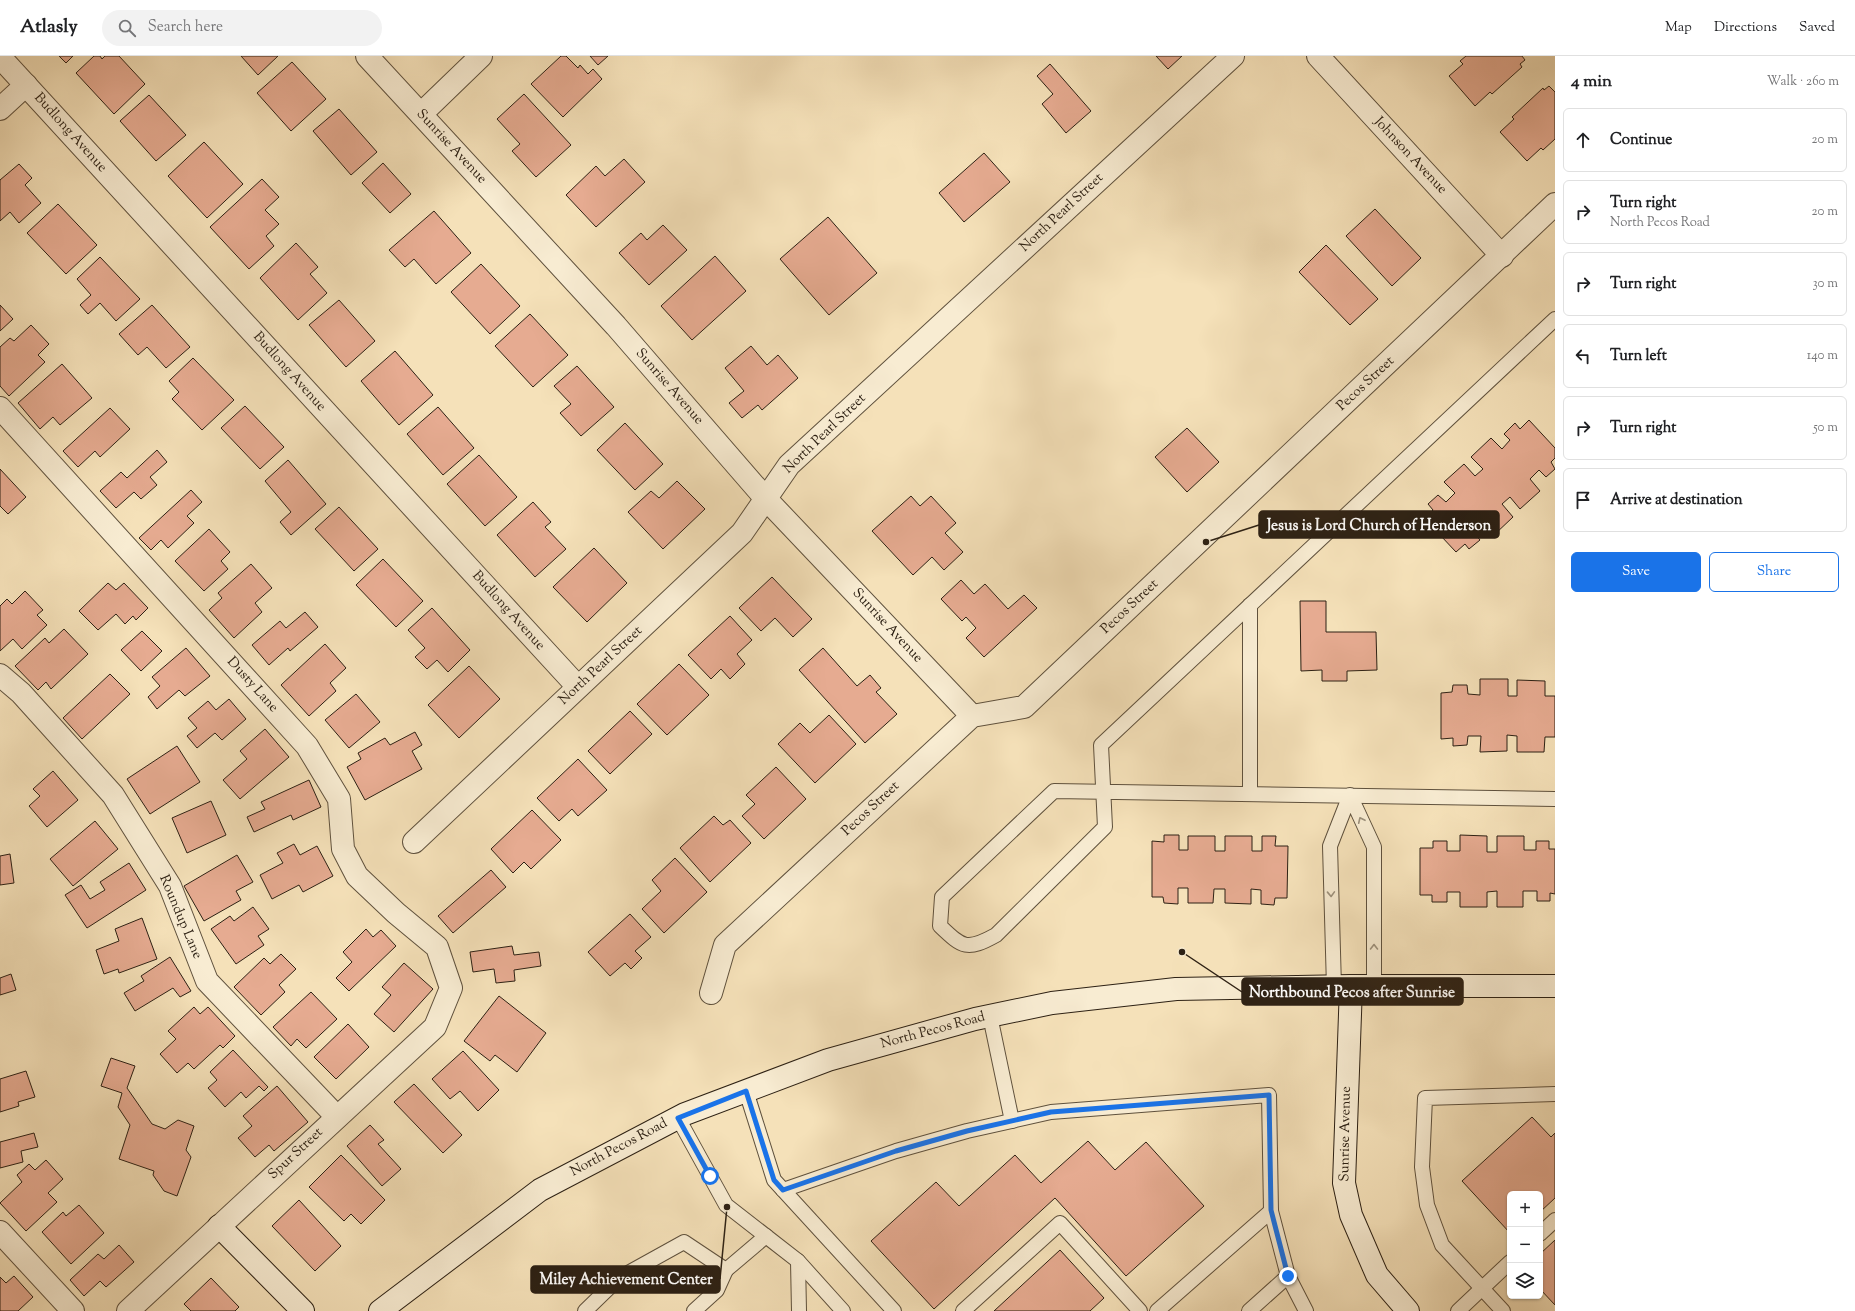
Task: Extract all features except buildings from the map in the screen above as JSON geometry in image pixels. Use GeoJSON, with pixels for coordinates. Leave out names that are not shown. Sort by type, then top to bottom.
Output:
{"type":"FeatureCollection","features":[{"type":"Feature","properties":{"kind":"street","name":"Sunrise Avenue"},"geometry":{"type":"LineString","coordinates":[[368,56],[616,326],[766,498],[972,716]]}},
{"type":"Feature","properties":{"kind":"street"},"geometry":{"type":"LineString","coordinates":[[421,114],[481,56]]}},
{"type":"Feature","properties":{"kind":"street","name":"North Pearl Street"},"geometry":{"type":"LineString","coordinates":[[414,842],[742,533],[789,465],[1233,56]]}},
{"type":"Feature","properties":{"kind":"street","name":"Johnson Avenue"},"geometry":{"type":"LineString","coordinates":[[1318,56],[1502,256]]}},
{"type":"Feature","properties":{"kind":"street","name":"Budlong Avenue"},"geometry":{"type":"LineString","coordinates":[[0,57],[578,687]]}},
{"type":"Feature","properties":{"kind":"street"},"geometry":{"type":"LineString","coordinates":[[0,109],[26,85]]}},
{"type":"Feature","properties":{"kind":"street","name":"Pecos Street"},"geometry":{"type":"LineString","coordinates":[[711,993],[725,945],[972,716],[1024,707],[1502,256],[1555,204]]}},
{"type":"Feature","properties":{"kind":"street","name":"Dusty Lane"},"geometry":{"type":"LineString","coordinates":[[0,408],[307,746],[339,799],[343,849],[357,876],[396,913],[437,947],[451,988]]}},
{"type":"Feature","properties":{"kind":"street","name":"Roundup Lane"},"geometry":{"type":"LineString","coordinates":[[0,675],[21,693],[113,795],[170,886],[207,981],[337,1117]]}},
{"type":"Feature","properties":{"kind":"street","name":"Sunrise Avenue"},"geometry":{"type":"LineString","coordinates":[[1343,986],[1344,1183],[1351,1215],[1377,1275],[1408,1311]]}},
{"type":"Feature","properties":{"kind":"street","name":"North Pecos Road"},"geometry":{"type":"LineString","coordinates":[[380,1311],[540,1190],[678,1118],[828,1060],[990,1016],[1052,1003],[1176,989],[1343,986],[1555,986]]}},
{"type":"Feature","properties":{"kind":"street","name":"Spur Street"},"geometry":{"type":"LineString","coordinates":[[128,1311],[435,1027],[451,988]]}},
{"type":"Feature","properties":{"kind":"street"},"geometry":{"type":"LineString","coordinates":[[219,1226],[303,1311]]}},
{"type":"Feature","properties":{"kind":"street"},"geometry":{"type":"LineString","coordinates":[[0,1232],[73,1311]]}},
{"type":"Feature","properties":{"kind":"lane"},"geometry":{"type":"LineString","coordinates":[[1555,319],[1101,745],[1103,792],[1105,827],[996,934],[977,946],[957,943],[940,926],[942,897],[1054,791],[1103,792],[1250,794],[1350,795],[1555,799]]}},
{"type":"Feature","properties":{"kind":"lane"},"geometry":{"type":"LineString","coordinates":[[1250,605],[1250,794]]}},
{"type":"Feature","properties":{"kind":"lane"},"geometry":{"type":"LineString","coordinates":[[1350,795],[1374,846],[1374,986]]}},
{"type":"Feature","properties":{"kind":"lane"},"geometry":{"type":"LineString","coordinates":[[1343,986],[1330,846],[1350,795]]}},
{"type":"Feature","properties":{"kind":"lane"},"geometry":{"type":"LineString","coordinates":[[990,1016],[1012,1121]]}},
{"type":"Feature","properties":{"kind":"lane"},"geometry":{"type":"LineString","coordinates":[[746,1091],[774,1180],[894,1311]]}},
{"type":"Feature","properties":{"kind":"lane"},"geometry":{"type":"LineString","coordinates":[[1503,1311],[1442,1245],[1427,1205],[1422,1167],[1425,1098],[1555,1094]]}},
{"type":"Feature","properties":{"kind":"lane"},"geometry":{"type":"LineString","coordinates":[[783,1190],[896,1151],[967,1131],[1051,1112],[1269,1095],[1271,1210],[1288,1276],[1306,1311]]}},
{"type":"Feature","properties":{"kind":"lane"},"geometry":{"type":"LineString","coordinates":[[678,1118],[726,1205],[798,1261],[843,1311]]}},
{"type":"Feature","properties":{"kind":"lane"},"geometry":{"type":"LineString","coordinates":[[1157,1311],[1271,1210]]}},
{"type":"Feature","properties":{"kind":"lane"},"geometry":{"type":"LineString","coordinates":[[1543,1231],[1555,1220]]}},
{"type":"Feature","properties":{"kind":"lane"},"geometry":{"type":"LineString","coordinates":[[963,1311],[1060,1223],[1140,1311]]}},
{"type":"Feature","properties":{"kind":"lane"},"geometry":{"type":"LineString","coordinates":[[694,1311],[717,1290],[726,1270],[766,1236]]}},
{"type":"Feature","properties":{"kind":"lane"},"geometry":{"type":"LineString","coordinates":[[585,1311],[619,1278],[684,1242],[726,1270]]}},
{"type":"Feature","properties":{"kind":"lane"},"geometry":{"type":"LineString","coordinates":[[798,1261],[799,1311]]}},
{"type":"Feature","properties":{"kind":"lane"},"geometry":{"type":"LineString","coordinates":[[1458,1311],[1509,1263]]}},
{"type":"Feature","properties":{"kind":"lane"},"geometry":{"type":"LineString","coordinates":[[1248,1311],[1288,1276]]}},
{"type":"Feature","properties":{"kind":"place","name":"Jesus is Lord Church of Henderson"},"geometry":{"type":"Point","coordinates":[1206,542]}},
{"type":"Feature","properties":{"kind":"place","name":"Northbound Pecos after Sunrise"},"geometry":{"type":"Point","coordinates":[1182,952]}},
{"type":"Feature","properties":{"kind":"place","name":"Miley Achievement Center"},"geometry":{"type":"Point","coordinates":[727,1207]}},
{"type":"Feature","properties":{"kind":"route"},"geometry":{"type":"LineString","coordinates":[[710,1176],[678,1118],[746,1091],[774,1180],[783,1190],[896,1151],[967,1131],[1051,1112],[1269,1095],[1271,1210],[1288,1276]]}}]}
